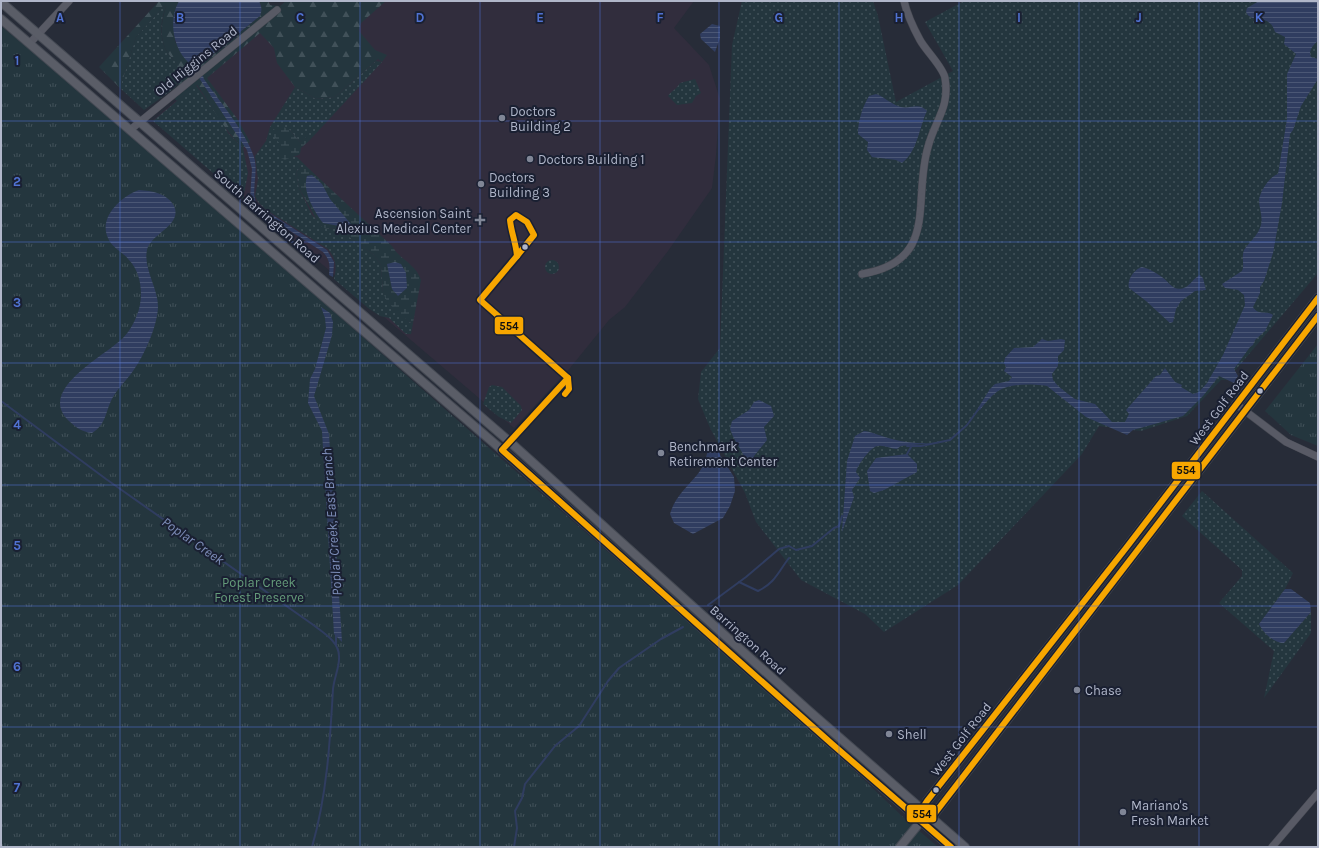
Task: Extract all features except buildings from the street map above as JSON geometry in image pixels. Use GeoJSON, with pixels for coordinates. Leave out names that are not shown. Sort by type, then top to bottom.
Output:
{"type":"FeatureCollection","features":[{"type":"Feature","properties":{"kind":"main road","name":"South Barrington Road"},"geometry":{"type":"LineString","coordinates":[[1,2],[518,449]]}},
{"type":"Feature","properties":{"kind":"main road","name":"South Barrington Road"},"geometry":{"type":"LineString","coordinates":[[1,19],[510,457]]}},
{"type":"Feature","properties":{"kind":"main road","name":"West Golf Road"},"geometry":{"type":"LineString","coordinates":[[922,809],[1318,298]]}},
{"type":"Feature","properties":{"kind":"main road","name":"West Golf Road"},"geometry":{"type":"LineString","coordinates":[[932,818],[1318,316]]}},
{"type":"Feature","properties":{"kind":"main road","name":"Barrington Road"},"geometry":{"type":"LineString","coordinates":[[518,449],[774,679],[965,847]]}},
{"type":"Feature","properties":{"kind":"main road","name":"Barrington Road"},"geometry":{"type":"LineString","coordinates":[[510,457],[832,744],[951,847]]}},
{"type":"Feature","properties":{"kind":"main road"},"geometry":{"type":"LineString","coordinates":[[900,847],[921,821],[922,809]]}},
{"type":"Feature","properties":{"kind":"main road"},"geometry":{"type":"LineString","coordinates":[[921,821],[932,818]]}},
{"type":"Feature","properties":{"kind":"street"},"geometry":{"type":"LineString","coordinates":[[30,43],[69,1]]}},
{"type":"Feature","properties":{"kind":"street"},"geometry":{"type":"LineString","coordinates":[[862,274],[879,271],[893,265],[903,258],[914,241],[920,223],[921,181],[928,147],[945,107],[947,92],[945,75],[920,41],[904,1]]}},
{"type":"Feature","properties":{"kind":"street","name":"Old Higgins Road"},"geometry":{"type":"LineString","coordinates":[[130,130],[139,121],[195,78],[277,10]]}},
{"type":"Feature","properties":{"kind":"street"},"geometry":{"type":"LineString","coordinates":[[1236,404],[1286,442],[1318,457]]}},
{"type":"Feature","properties":{"kind":"street"},"geometry":{"type":"LineString","coordinates":[[1272,847],[1318,793]]}},
{"type":"Feature","properties":{"kind":"shaded area","name":"Ascension Saint Alexius Medical Center"},"geometry":{"type":"Polygon","coordinates":[[[295,1],[694,1],[674,28],[709,65],[720,99],[712,188],[668,251],[625,307],[609,320],[570,368],[514,428],[153,120],[295,1]]]}},
{"type":"Feature","properties":{"kind":"green space"},"geometry":{"type":"Polygon","coordinates":[[[159,1],[179,1],[174,17],[175,42],[203,63],[260,16],[261,5],[259,1],[268,1],[270,5],[280,6],[286,1],[386,1],[361,23],[359,31],[375,50],[387,55],[382,62],[378,59],[335,97],[316,99],[295,87],[277,63],[274,48],[260,33],[207,78],[238,120],[250,142],[243,148],[224,126],[197,85],[177,101],[174,98],[179,93],[177,87],[179,69],[165,48],[163,42],[162,24],[166,7],[164,6],[136,37],[120,88],[99,67],[159,1]]]}},
{"type":"Feature","properties":{"kind":"green space"},"geometry":{"type":"Polygon","coordinates":[[[742,1],[873,1],[878,16],[896,102],[953,71],[925,22],[964,1],[1318,1],[1318,273],[1227,380],[1221,380],[1187,416],[1141,431],[1099,426],[1082,454],[958,585],[884,632],[865,614],[801,580],[756,522],[745,493],[710,428],[698,399],[701,372],[720,348],[732,45],[742,1]]]}},
{"type":"Feature","properties":{"kind":"green space"},"geometry":{"type":"Polygon","coordinates":[[[164,6],[166,7],[161,30],[163,42],[168,53],[179,68],[179,77],[176,87],[144,110],[120,88],[136,37],[164,6]]]}},
{"type":"Feature","properties":{"kind":"green space","name":"Poplar Creek Forest Preserve"},"geometry":{"type":"Polygon","coordinates":[[[1,26],[128,131],[821,739],[903,817],[938,847],[1,847],[1,26]]]}},
{"type":"Feature","properties":{"kind":"green space"},"geometry":{"type":"Polygon","coordinates":[[[376,61],[382,62],[309,141],[307,137],[300,142],[290,130],[281,145],[282,150],[290,157],[297,157],[307,167],[301,167],[296,172],[299,188],[312,215],[327,229],[337,228],[374,255],[381,265],[383,293],[409,322],[413,323],[411,334],[406,334],[389,318],[380,316],[368,308],[334,279],[335,263],[333,256],[328,249],[265,209],[258,202],[255,196],[258,180],[255,156],[266,141],[270,127],[295,87],[316,99],[335,97],[376,61]]]}},
{"type":"Feature","properties":{"kind":"green space"},"geometry":{"type":"Polygon","coordinates":[[[695,79],[701,93],[696,96],[692,103],[677,105],[668,96],[680,83],[695,79]]]}},
{"type":"Feature","properties":{"kind":"green space"},"geometry":{"type":"Polygon","coordinates":[[[196,85],[223,123],[228,133],[243,148],[248,173],[243,199],[153,121],[196,85]]]}},
{"type":"Feature","properties":{"kind":"green space"},"geometry":{"type":"Polygon","coordinates":[[[281,126],[290,130],[300,142],[307,136],[309,141],[301,148],[300,154],[285,160],[281,158],[281,145],[273,136],[273,130],[281,126]]]}},
{"type":"Feature","properties":{"kind":"green space"},"geometry":{"type":"Polygon","coordinates":[[[301,167],[307,167],[392,246],[395,251],[412,266],[419,275],[421,280],[413,323],[409,322],[388,303],[383,293],[381,265],[374,255],[337,228],[327,229],[320,226],[299,188],[296,172],[301,167]]]}},
{"type":"Feature","properties":{"kind":"green space"},"geometry":{"type":"Polygon","coordinates":[[[549,260],[555,260],[559,264],[559,270],[555,274],[549,274],[545,270],[545,264],[549,260]]]}},
{"type":"Feature","properties":{"kind":"green space"},"geometry":{"type":"Polygon","coordinates":[[[1318,344],[1318,446],[1291,435],[1265,411],[1318,344]]]}},
{"type":"Feature","properties":{"kind":"green space"},"geometry":{"type":"Polygon","coordinates":[[[492,385],[502,387],[521,406],[522,410],[511,423],[499,417],[483,404],[489,387],[492,385]]]}},
{"type":"Feature","properties":{"kind":"green space"},"geometry":{"type":"Polygon","coordinates":[[[1202,491],[1293,573],[1285,589],[1259,624],[1284,643],[1311,612],[1311,633],[1264,698],[1274,651],[1219,603],[1242,576],[1242,570],[1182,516],[1202,491]]]}},
{"type":"Feature","properties":{"kind":"water"},"geometry":{"type":"Polygon","coordinates":[[[179,1],[259,1],[261,5],[260,16],[199,65],[204,79],[239,127],[250,147],[254,157],[256,169],[254,194],[257,205],[327,250],[334,262],[333,277],[329,275],[329,263],[323,252],[253,207],[250,199],[252,169],[247,150],[179,50],[176,42],[173,25],[179,1]]]}},
{"type":"Feature","properties":{"kind":"water"},"geometry":{"type":"Polygon","coordinates":[[[1259,1],[1318,1],[1318,41],[1313,46],[1310,55],[1311,57],[1318,59],[1318,79],[1301,106],[1293,130],[1290,134],[1282,203],[1273,253],[1264,281],[1260,287],[1260,293],[1253,307],[1257,311],[1273,315],[1265,331],[1255,340],[1253,345],[1234,369],[1238,376],[1234,383],[1219,376],[1203,396],[1183,416],[1133,430],[1127,435],[1086,417],[1047,386],[1015,385],[1003,388],[993,395],[980,410],[978,408],[990,389],[995,384],[1009,381],[1012,377],[1004,371],[1006,367],[1004,363],[1005,358],[1014,348],[1033,347],[1042,339],[1048,341],[1061,339],[1065,340],[1064,350],[1058,356],[1058,366],[1052,374],[1053,380],[1058,386],[1075,399],[1095,404],[1112,422],[1125,422],[1129,414],[1126,410],[1165,368],[1175,382],[1182,385],[1181,387],[1193,394],[1199,392],[1207,383],[1223,355],[1245,305],[1244,295],[1238,290],[1225,288],[1222,284],[1242,271],[1244,250],[1256,235],[1261,225],[1262,218],[1259,200],[1260,196],[1263,188],[1275,175],[1278,174],[1287,119],[1287,74],[1296,54],[1284,44],[1285,37],[1275,32],[1269,22],[1252,18],[1246,12],[1247,8],[1259,1]]]}},
{"type":"Feature","properties":{"kind":"water"},"geometry":{"type":"Polygon","coordinates":[[[712,24],[720,26],[720,38],[715,52],[701,39],[700,34],[712,24]]]}},
{"type":"Feature","properties":{"kind":"water"},"geometry":{"type":"Polygon","coordinates":[[[876,94],[901,107],[918,106],[927,111],[912,152],[902,163],[896,160],[872,157],[867,150],[868,142],[858,134],[864,105],[869,96],[876,94]]]}},
{"type":"Feature","properties":{"kind":"water"},"geometry":{"type":"Polygon","coordinates":[[[312,175],[322,184],[330,199],[355,229],[323,223],[316,213],[307,194],[307,176],[312,175]]]}},
{"type":"Feature","properties":{"kind":"water"},"geometry":{"type":"Polygon","coordinates":[[[139,190],[163,195],[174,206],[176,213],[170,224],[149,244],[147,250],[147,264],[156,292],[158,306],[156,322],[142,357],[131,374],[117,390],[110,402],[100,426],[92,433],[78,428],[66,418],[60,407],[62,395],[68,384],[78,373],[123,338],[137,315],[141,301],[141,294],[137,272],[127,257],[115,247],[108,238],[106,222],[113,208],[119,202],[139,190]]]}},
{"type":"Feature","properties":{"kind":"water"},"geometry":{"type":"Polygon","coordinates":[[[395,262],[401,264],[406,273],[407,288],[398,296],[392,289],[387,264],[395,262]]]}},
{"type":"Feature","properties":{"kind":"water"},"geometry":{"type":"Polygon","coordinates":[[[1142,267],[1162,277],[1178,289],[1186,287],[1200,275],[1203,278],[1206,290],[1195,291],[1181,301],[1176,309],[1173,322],[1170,323],[1129,288],[1129,282],[1132,275],[1136,270],[1142,267]]]}},
{"type":"Feature","properties":{"kind":"water"},"geometry":{"type":"Polygon","coordinates":[[[321,307],[330,313],[333,322],[332,335],[314,396],[329,434],[342,642],[334,634],[322,431],[308,403],[310,379],[315,369],[326,328],[325,318],[321,307]]]}},
{"type":"Feature","properties":{"kind":"water"},"geometry":{"type":"Polygon","coordinates":[[[759,400],[771,406],[774,416],[764,427],[767,440],[754,456],[751,469],[730,429],[732,421],[749,410],[754,402],[759,400]]]}},
{"type":"Feature","properties":{"kind":"water"},"geometry":{"type":"Polygon","coordinates":[[[864,431],[903,441],[936,443],[901,446],[897,449],[878,446],[872,449],[857,469],[856,472],[860,478],[852,490],[854,497],[842,532],[847,461],[855,436],[864,431]]]}},
{"type":"Feature","properties":{"kind":"water"},"geometry":{"type":"Polygon","coordinates":[[[713,444],[734,477],[735,491],[730,506],[723,518],[693,534],[674,523],[670,514],[678,498],[702,468],[709,445],[713,444]]]}},
{"type":"Feature","properties":{"kind":"water"},"geometry":{"type":"Polygon","coordinates":[[[907,454],[917,464],[917,472],[884,490],[874,493],[870,491],[867,471],[876,458],[907,454]]]}},
{"type":"Feature","properties":{"kind":"water"},"geometry":{"type":"Polygon","coordinates":[[[1285,589],[1291,589],[1310,603],[1311,612],[1284,643],[1280,643],[1269,637],[1259,624],[1285,589]]]}},
{"type":"Feature","properties":{"kind":"waterway","name":"Poplar Creek"},"geometry":{"type":"LineString","coordinates":[[1,401],[106,479],[312,624],[333,641],[338,651],[339,660],[333,689],[327,768],[321,808],[312,847]]}},
{"type":"Feature","properties":{"kind":"waterway"},"geometry":{"type":"LineString","coordinates":[[907,446],[921,446],[950,440],[967,425],[980,407]]}},
{"type":"Feature","properties":{"kind":"waterway"},"geometry":{"type":"LineString","coordinates":[[907,454],[911,447]]}},
{"type":"Feature","properties":{"kind":"waterway"},"geometry":{"type":"LineString","coordinates":[[708,605],[746,577],[779,549],[789,546],[796,550],[812,546],[834,528],[839,526],[842,516]]}},
{"type":"Feature","properties":{"kind":"waterway"},"geometry":{"type":"LineString","coordinates":[[739,582],[758,591],[773,580],[789,558]]}},
{"type":"Feature","properties":{"kind":"waterway"},"geometry":{"type":"LineString","coordinates":[[514,847],[517,828],[515,811],[522,798],[525,784],[555,746],[579,726],[608,681],[619,668],[661,639],[683,627]]}},
{"type":"Feature","properties":{"kind":"waterway","name":"Poplar Creek, East Branch"},"geometry":{"type":"LineString","coordinates":[[336,635],[336,645]]}},
{"type":"Feature","properties":{"kind":"transit line","name":"554"},"geometry":{"type":"LineString","coordinates":[[516,215],[527,222],[534,235],[517,256],[510,220],[516,215]]}},
{"type":"Feature","properties":{"kind":"transit line","name":"554"},"geometry":{"type":"LineString","coordinates":[[517,256],[480,300],[568,378],[569,389],[565,394]]}},
{"type":"Feature","properties":{"kind":"transit line","name":"554"},"geometry":{"type":"LineString","coordinates":[[1318,298],[1126,548],[927,801],[922,809],[921,821],[932,817],[1318,316]]}},
{"type":"Feature","properties":{"kind":"transit line","name":"554"},"geometry":{"type":"LineString","coordinates":[[568,378],[502,450],[832,744],[951,847]]}},
{"type":"Feature","properties":{"kind":"place","name":"Doctors Building 2"},"geometry":{"type":"Point","coordinates":[502,118]}},
{"type":"Feature","properties":{"kind":"place","name":"Doctors Building 1"},"geometry":{"type":"Point","coordinates":[530,159]}},
{"type":"Feature","properties":{"kind":"place","name":"Doctors Building 3"},"geometry":{"type":"Point","coordinates":[481,184]}},
{"type":"Feature","properties":{"kind":"place","name":"Ascension Saint Alexius Medical Center"},"geometry":{"type":"Point","coordinates":[480,220]}},
{"type":"Feature","properties":{"kind":"place","name":"Benchmark Retirement Center"},"geometry":{"type":"Point","coordinates":[661,453]}},
{"type":"Feature","properties":{"kind":"place","name":"Chase"},"geometry":{"type":"Point","coordinates":[1077,690]}},
{"type":"Feature","properties":{"kind":"place","name":"Shell"},"geometry":{"type":"Point","coordinates":[889,734]}},
{"type":"Feature","properties":{"kind":"place","name":"Mariano's Fresh Market"},"geometry":{"type":"Point","coordinates":[1123,812]}}]}
